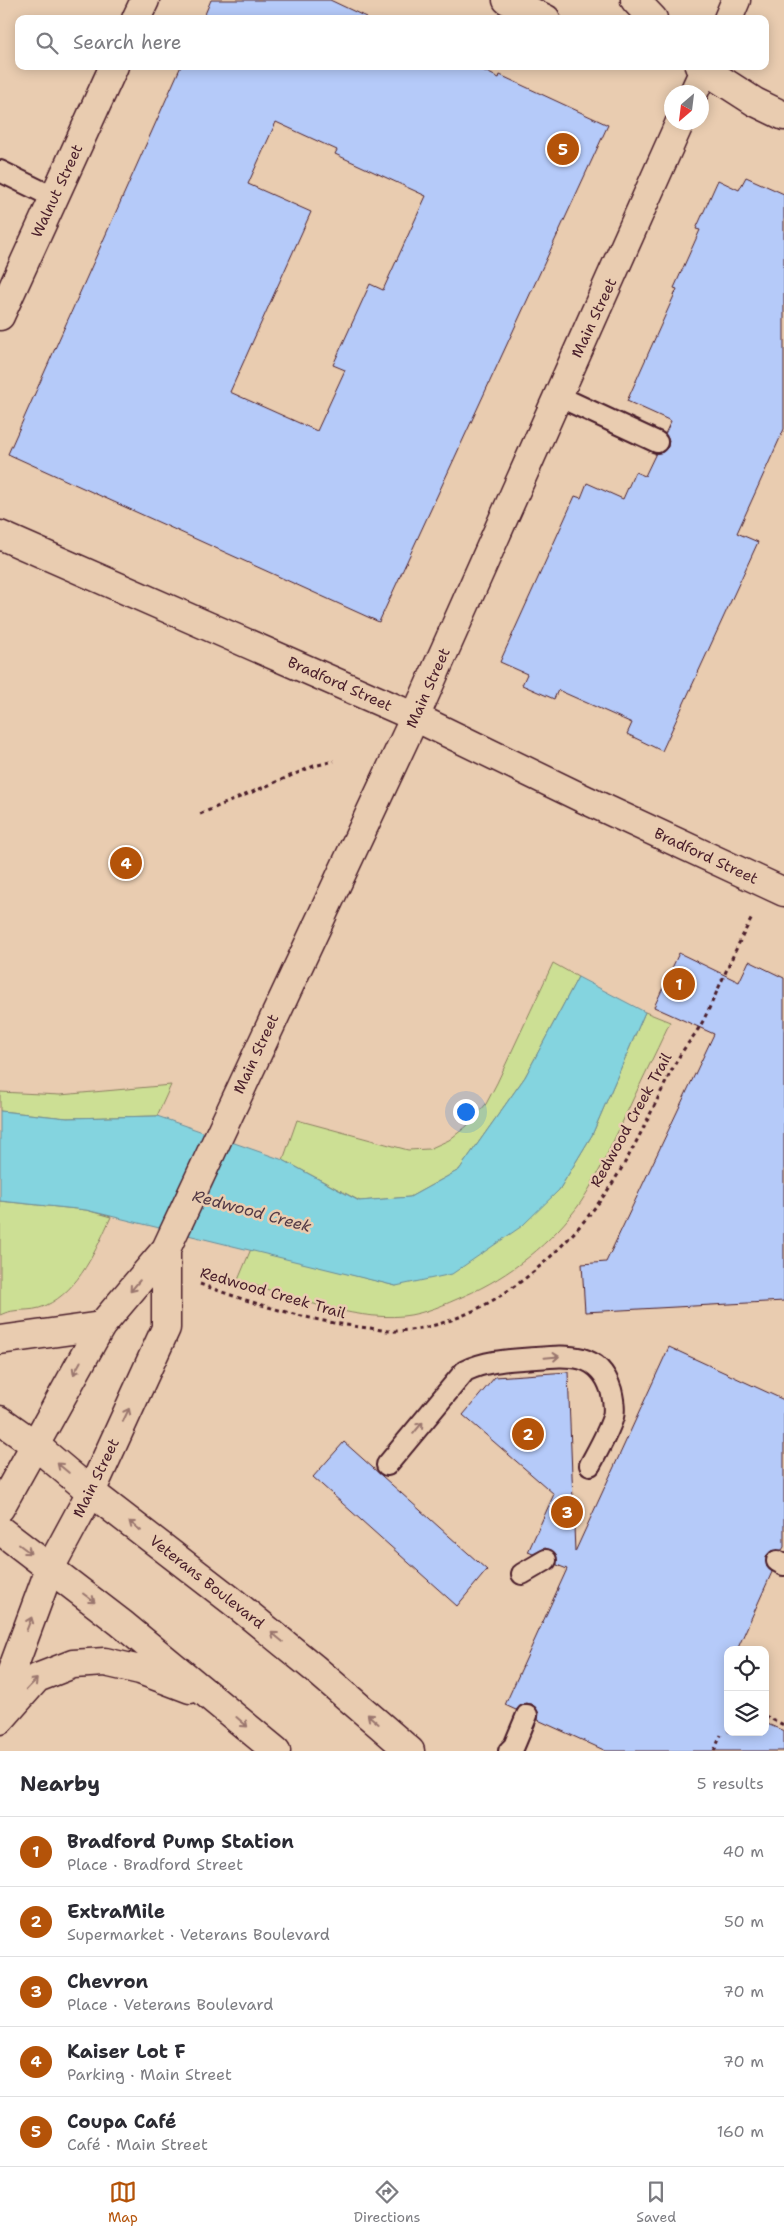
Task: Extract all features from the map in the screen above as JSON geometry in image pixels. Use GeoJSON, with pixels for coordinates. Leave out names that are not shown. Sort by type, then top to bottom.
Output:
{"type":"FeatureCollection","features":[{"type":"Feature","properties":{"kind":"street"},"geometry":{"type":"LineString","coordinates":[[138,15],[144,0]]}},
{"type":"Feature","properties":{"kind":"street"},"geometry":{"type":"LineString","coordinates":[[507,0],[538,15]]}},
{"type":"Feature","properties":{"kind":"street"},"geometry":{"type":"LineString","coordinates":[[635,0],[649,15]]}},
{"type":"Feature","properties":{"kind":"street"},"geometry":{"type":"LineString","coordinates":[[730,15],[736,0]]}},
{"type":"Feature","properties":{"kind":"street","name":"Walnut Street"},"geometry":{"type":"LineString","coordinates":[[0,316],[112,70]]}},
{"type":"Feature","properties":{"kind":"street"},"geometry":{"type":"LineString","coordinates":[[698,72],[784,116]]}},
{"type":"Feature","properties":{"kind":"street","name":"Main Street"},"geometry":{"type":"LineString","coordinates":[[0,1508],[101,1326],[166,1260],[236,1097],[415,717],[676,130]]}},
{"type":"Feature","properties":{"kind":"street","name":"Bradford Street"},"geometry":{"type":"LineString","coordinates":[[0,535],[415,717],[584,799],[777,888]]}},
{"type":"Feature","properties":{"kind":"street","name":"Main Street"},"geometry":{"type":"LineString","coordinates":[[0,1703],[50,1568],[91,1492],[166,1328],[166,1260]]}},
{"type":"Feature","properties":{"kind":"street"},"geometry":{"type":"LineString","coordinates":[[0,1340],[101,1326]]}},
{"type":"Feature","properties":{"kind":"street","name":"Veterans Boulevard"},"geometry":{"type":"LineString","coordinates":[[0,1420],[34,1444],[91,1492],[307,1662],[410,1751]]}},
{"type":"Feature","properties":{"kind":"street"},"geometry":{"type":"LineString","coordinates":[[0,1530],[216,1700],[276,1751]]}},
{"type":"Feature","properties":{"kind":"street"},"geometry":{"type":"LineString","coordinates":[[0,1720],[37,1678],[73,1664],[105,1662],[140,1670],[216,1700]]}},
{"type":"Feature","properties":{"kind":"lane"},"geometry":{"type":"LineString","coordinates":[[0,171],[53,197]]}},
{"type":"Feature","properties":{"kind":"lane"},"geometry":{"type":"LineString","coordinates":[[558,396],[657,442]]}},
{"type":"Feature","properties":{"kind":"lane"},"geometry":{"type":"LineString","coordinates":[[387,1465],[465,1371],[478,1365],[494,1362],[567,1355],[585,1359],[597,1367],[608,1382],[613,1397],[613,1416],[590,1465]]}},
{"type":"Feature","properties":{"kind":"lane"},"geometry":{"type":"LineString","coordinates":[[522,1574],[546,1560]]}},
{"type":"Feature","properties":{"kind":"lane"},"geometry":{"type":"LineString","coordinates":[[509,1751],[514,1746],[527,1715]]}},
{"type":"Feature","properties":{"kind":"path"},"geometry":{"type":"LineString","coordinates":[[200,814],[314,766],[334,761]]}},
{"type":"Feature","properties":{"kind":"path","name":"Redwood Creek Trail"},"geometry":{"type":"LineString","coordinates":[[166,1260],[228,1294],[337,1325],[396,1331],[436,1325],[478,1309],[518,1283],[559,1249],[594,1209],[621,1167],[680,1053],[702,1024],[738,944],[777,888]]}},
{"type":"Feature","properties":{"kind":"path"},"geometry":{"type":"LineString","coordinates":[[769,1718],[784,1725]]}},
{"type":"Feature","properties":{"kind":"path"},"geometry":{"type":"LineString","coordinates":[[714,1751],[721,1735]]}},
{"type":"Feature","properties":{"kind":"green space"},"geometry":{"type":"Polygon","coordinates":[[[553,963],[578,977],[525,1077],[459,1170],[410,1197],[360,1201],[283,1160],[297,1120],[408,1150],[429,1149],[449,1140],[467,1126],[486,1104],[553,963]]]}},
{"type":"Feature","properties":{"kind":"green space"},"geometry":{"type":"Polygon","coordinates":[[[645,1012],[670,1022],[598,1174],[581,1202],[557,1231],[529,1257],[497,1279],[481,1288],[427,1311],[411,1315],[383,1317],[362,1315],[319,1306],[238,1280],[251,1249],[396,1286],[559,1190],[592,1135],[645,1012]]]}},
{"type":"Feature","properties":{"kind":"green space"},"geometry":{"type":"Polygon","coordinates":[[[171,1085],[157,1116],[67,1118],[0,1111],[0,1092],[60,1095],[171,1085]]]}},
{"type":"Feature","properties":{"kind":"green space"},"geometry":{"type":"Polygon","coordinates":[[[0,1201],[86,1210],[111,1217],[86,1268],[68,1290],[45,1306],[12,1311],[0,1315],[0,1201]]]}},
{"type":"Feature","properties":{"kind":"water","name":"Redwood Creek"},"geometry":{"type":"Polygon","coordinates":[[[578,977],[645,1012],[592,1135],[559,1190],[522,1226],[452,1274],[396,1286],[86,1210],[0,1201],[0,1111],[67,1118],[157,1116],[283,1160],[359,1201],[410,1197],[459,1170],[525,1077],[578,977]]]}},
{"type":"Feature","properties":{"kind":"building"},"geometry":{"type":"Polygon","coordinates":[[[211,0],[330,0],[362,15],[205,15],[211,0]]]}},
{"type":"Feature","properties":{"kind":"building"},"geometry":{"type":"Polygon","coordinates":[[[179,70],[482,70],[499,78],[500,75],[608,125],[379,622],[8,454],[179,70]],[[276,122],[248,184],[311,212],[230,392],[317,431],[345,370],[333,365],[370,284],[383,290],[426,196],[335,154],[337,150],[276,122]]]}},
{"type":"Feature","properties":{"kind":"building"},"geometry":{"type":"Polygon","coordinates":[[[746,177],[784,194],[784,429],[737,533],[758,542],[662,751],[627,734],[632,723],[558,690],[554,699],[522,685],[527,674],[500,662],[575,496],[581,498],[587,483],[623,499],[635,472],[645,476],[656,453],[663,452],[668,447],[669,440],[665,434],[671,421],[627,401],[677,289],[674,288],[700,230],[696,229],[718,180],[739,190],[746,177]]]}},
{"type":"Feature","properties":{"kind":"building"},"geometry":{"type":"Polygon","coordinates":[[[679,953],[739,982],[749,961],[784,978],[784,1301],[585,1312],[582,1264],[606,1262],[714,1034],[654,1007],[679,953]]]}},
{"type":"Feature","properties":{"kind":"building"},"geometry":{"type":"Polygon","coordinates":[[[669,1347],[784,1400],[784,1547],[782,1550],[771,1551],[766,1556],[767,1567],[772,1572],[739,1646],[724,1646],[724,1736],[769,1736],[769,1725],[784,1731],[784,1751],[606,1751],[538,1720],[539,1713],[532,1704],[525,1703],[516,1710],[505,1705],[567,1569],[557,1565],[556,1554],[551,1550],[545,1548],[533,1554],[528,1552],[554,1494],[463,1415],[495,1377],[568,1372],[575,1552],[669,1347]]]}},
{"type":"Feature","properties":{"kind":"building"},"geometry":{"type":"Polygon","coordinates":[[[344,1442],[487,1570],[457,1606],[313,1477],[344,1442]]]}},
{"type":"Feature","properties":{"kind":"place","name":"Coupa Café"},"geometry":{"type":"Point","coordinates":[563,149]}},
{"type":"Feature","properties":{"kind":"place","name":"Kaiser Lot F"},"geometry":{"type":"Point","coordinates":[126,863]}},
{"type":"Feature","properties":{"kind":"place","name":"Bradford Pump Station"},"geometry":{"type":"Point","coordinates":[679,984]}},
{"type":"Feature","properties":{"kind":"place","name":"ExtraMile"},"geometry":{"type":"Point","coordinates":[528,1434]}},
{"type":"Feature","properties":{"kind":"place","name":"Chevron"},"geometry":{"type":"Point","coordinates":[567,1512]}}]}
